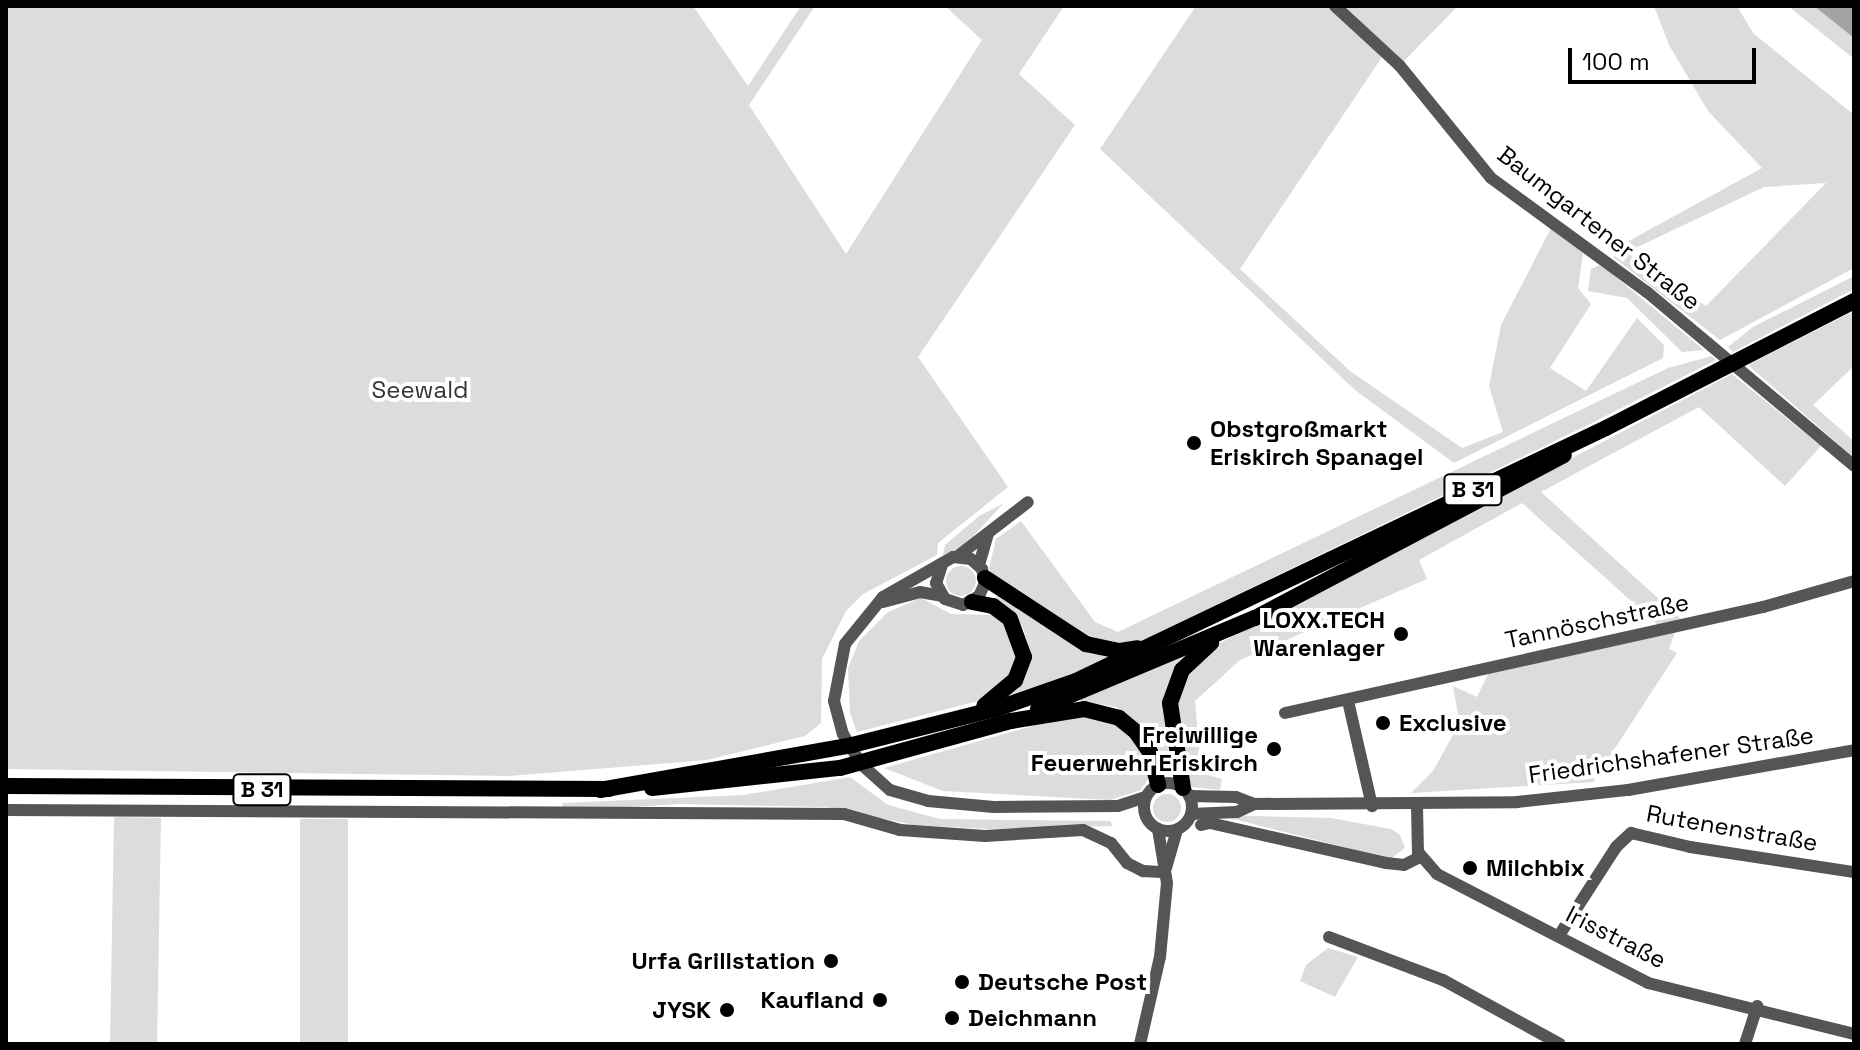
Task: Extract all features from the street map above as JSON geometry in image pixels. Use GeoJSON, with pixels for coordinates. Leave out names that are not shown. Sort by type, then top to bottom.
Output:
{"type":"FeatureCollection","features":[{"type":"Feature","properties":{"kind":"main road","name":"B 31"},"geometry":{"type":"LineString","coordinates":[[600,790],[828,749],[930,725],[1076,681],[1606,428],[1854,301]]}},
{"type":"Feature","properties":{"kind":"main road","name":"B 31"},"geometry":{"type":"LineString","coordinates":[[6,786],[600,790],[690,788],[812,773],[1011,721],[1255,618],[1545,467],[1606,428]]}},
{"type":"Feature","properties":{"kind":"main road"},"geometry":{"type":"LineString","coordinates":[[982,572],[1060,629],[1100,649],[1135,649],[1181,632]]}},
{"type":"Feature","properties":{"kind":"main road"},"geometry":{"type":"LineString","coordinates":[[930,725],[993,701],[1020,671],[1024,657],[1018,629],[1003,613],[972,602]]}},
{"type":"Feature","properties":{"kind":"main road"},"geometry":{"type":"LineString","coordinates":[[1186,792],[1170,724],[1177,679],[1200,651],[1255,618]]}},
{"type":"Feature","properties":{"kind":"main road"},"geometry":{"type":"LineString","coordinates":[[1011,721],[1084,709],[1119,718],[1150,752],[1152,791]]}},
{"type":"Feature","properties":{"kind":"street","name":"Baumgartener Straße"},"geometry":{"type":"LineString","coordinates":[[1335,6],[1400,66],[1491,178],[1695,331],[1854,466]]}},
{"type":"Feature","properties":{"kind":"street"},"geometry":{"type":"LineString","coordinates":[[1028,502],[958,556],[876,604],[851,631],[839,658],[836,718],[861,764],[890,790],[928,801],[994,807],[1118,806],[1145,813],[1158,829],[1165,872]]}},
{"type":"Feature","properties":{"kind":"street"},"geometry":{"type":"LineString","coordinates":[[876,604],[920,592],[942,596],[958,605],[972,602],[982,572],[988,533]]}},
{"type":"Feature","properties":{"kind":"street"},"geometry":{"type":"LineString","coordinates":[[958,556],[982,572]]}},
{"type":"Feature","properties":{"kind":"street"},"geometry":{"type":"LineString","coordinates":[[942,565],[936,578],[942,596]]}},
{"type":"Feature","properties":{"kind":"street","name":"Tannöschstraße"},"geometry":{"type":"LineString","coordinates":[[1285,713],[1763,607],[1854,581]]}},
{"type":"Feature","properties":{"kind":"street"},"geometry":{"type":"LineString","coordinates":[[1348,701],[1372,806]]}},
{"type":"Feature","properties":{"kind":"street","name":"Friedrichshafener Straße"},"geometry":{"type":"LineString","coordinates":[[1186,792],[1236,797],[1254,804],[1417,806],[1628,790],[1854,750]]}},
{"type":"Feature","properties":{"kind":"street"},"geometry":{"type":"LineString","coordinates":[[1118,806],[1152,791],[1186,792],[1191,814],[1177,830],[1165,872],[1160,957],[1140,1044]]}},
{"type":"Feature","properties":{"kind":"street"},"geometry":{"type":"LineString","coordinates":[[1145,813],[1152,791]]}},
{"type":"Feature","properties":{"kind":"street","name":"Friedrichshafener Straße"},"geometry":{"type":"LineString","coordinates":[[1191,814],[1237,812],[1254,804]]}},
{"type":"Feature","properties":{"kind":"street"},"geometry":{"type":"LineString","coordinates":[[1201,825],[1210,823],[1404,865],[1420,857],[1417,806]]}},
{"type":"Feature","properties":{"kind":"street"},"geometry":{"type":"LineString","coordinates":[[6,810],[844,814],[900,830],[985,836],[1083,830],[1111,843],[1127,863],[1143,871],[1165,872]]}},
{"type":"Feature","properties":{"kind":"street"},"geometry":{"type":"LineString","coordinates":[[1158,829],[1177,830]]}},
{"type":"Feature","properties":{"kind":"street","name":"Rutenenstraße"},"geometry":{"type":"LineString","coordinates":[[1560,934],[1616,847],[1631,833],[1690,847],[1854,872]]}},
{"type":"Feature","properties":{"kind":"street","name":"Irisstraße"},"geometry":{"type":"LineString","coordinates":[[1420,857],[1437,874],[1560,934],[1648,983],[1757,1006],[1854,1034]]}},
{"type":"Feature","properties":{"kind":"street"},"geometry":{"type":"LineString","coordinates":[[1329,937],[1443,980],[1560,1044]]}},
{"type":"Feature","properties":{"kind":"street"},"geometry":{"type":"LineString","coordinates":[[1745,1044],[1757,1006]]}},
{"type":"Feature","properties":{"kind":"green space","name":"Seewald"},"geometry":{"type":"Polygon","coordinates":[[[6,6],[693,6],[748,86],[801,6],[815,6],[749,105],[846,254],[982,40],[945,6],[1064,6],[1019,74],[1075,125],[918,357],[1008,487],[938,543],[937,555],[863,594],[846,611],[822,659],[821,723],[805,736],[707,760],[509,776],[6,769],[6,6]]]}},
{"type":"Feature","properties":{"kind":"green space"},"geometry":{"type":"Polygon","coordinates":[[[1196,6],[1329,6],[1382,57],[1240,269],[1350,371],[1462,448],[1503,432],[1489,386],[1501,325],[1551,228],[1583,253],[1578,288],[1591,304],[1550,368],[1586,391],[1637,318],[1664,345],[1663,358],[1454,463],[1355,390],[1100,149],[1196,6]]]}},
{"type":"Feature","properties":{"kind":"green space"},"geometry":{"type":"Polygon","coordinates":[[[1342,6],[1458,6],[1403,62],[1342,6]]]}},
{"type":"Feature","properties":{"kind":"green space"},"geometry":{"type":"Polygon","coordinates":[[[1654,6],[1737,6],[1753,33],[1854,115],[1854,268],[1720,340],[1613,257],[1618,254],[1616,248],[1762,168],[1708,111],[1669,45],[1654,6]],[[1826,183],[1764,187],[1627,252],[1706,306],[1826,183]]]}},
{"type":"Feature","properties":{"kind":"green space"},"geometry":{"type":"Polygon","coordinates":[[[1788,6],[1814,6],[1854,38],[1854,59],[1788,6]]]}},
{"type":"Feature","properties":{"kind":"green space"},"geometry":{"type":"Polygon","coordinates":[[[1599,265],[1704,350],[1682,352],[1627,298],[1588,291],[1591,269],[1599,265]]]}},
{"type":"Feature","properties":{"kind":"green space"},"geometry":{"type":"Polygon","coordinates":[[[1854,276],[1854,289],[1733,352],[1728,347],[1753,327],[1854,276]]]}},
{"type":"Feature","properties":{"kind":"green space"},"geometry":{"type":"Polygon","coordinates":[[[1854,311],[1854,366],[1813,405],[1854,441],[1853,457],[1748,365],[1854,311]]]}},
{"type":"Feature","properties":{"kind":"green space"},"geometry":{"type":"Polygon","coordinates":[[[1712,356],[1716,360],[1590,424],[1137,643],[1109,646],[1089,641],[993,578],[989,568],[996,539],[1021,521],[1095,622],[1118,632],[1668,368],[1712,356]]]}},
{"type":"Feature","properties":{"kind":"green space"},"geometry":{"type":"Polygon","coordinates":[[[1732,374],[1821,446],[1785,486],[1699,407],[1541,492],[1682,620],[1659,626],[1522,503],[1419,560],[1427,579],[1240,660],[1195,701],[1201,773],[1222,779],[1220,790],[1191,787],[1182,774],[1174,714],[1178,688],[1209,649],[1732,374]]]}},
{"type":"Feature","properties":{"kind":"green space"},"geometry":{"type":"Polygon","coordinates":[[[1004,503],[963,547],[943,555],[945,545],[979,516],[1004,503]]]}},
{"type":"Feature","properties":{"kind":"green space"},"geometry":{"type":"Polygon","coordinates":[[[961,566],[972,570],[976,581],[972,592],[961,596],[950,592],[946,581],[950,570],[961,566]]]}},
{"type":"Feature","properties":{"kind":"green space"},"geometry":{"type":"Polygon","coordinates":[[[997,596],[1083,650],[1111,658],[1008,699],[1028,667],[1029,647],[1022,625],[994,600],[997,596]]]}},
{"type":"Feature","properties":{"kind":"green space"},"geometry":{"type":"Polygon","coordinates":[[[921,598],[951,614],[994,615],[1006,625],[1016,644],[1015,666],[1003,686],[982,700],[857,732],[850,713],[848,668],[859,641],[888,612],[921,598]]]}},
{"type":"Feature","properties":{"kind":"green space"},"geometry":{"type":"Polygon","coordinates":[[[1675,632],[1669,649],[1677,653],[1593,782],[1411,793],[1433,771],[1453,735],[1453,721],[1459,721],[1453,686],[1477,697],[1490,670],[1675,632]]]}},
{"type":"Feature","properties":{"kind":"green space"},"geometry":{"type":"Polygon","coordinates":[[[1192,650],[1167,737],[1169,768],[1164,769],[1156,745],[1138,723],[1116,707],[1078,700],[1192,650]]]}},
{"type":"Feature","properties":{"kind":"green space"},"geometry":{"type":"Polygon","coordinates":[[[1082,712],[1118,723],[1145,751],[1149,777],[1141,790],[1110,800],[943,791],[884,768],[1082,712]]]}},
{"type":"Feature","properties":{"kind":"green space"},"geometry":{"type":"Polygon","coordinates":[[[850,777],[888,805],[940,819],[1110,821],[1113,826],[987,829],[914,825],[827,807],[680,804],[563,811],[562,803],[744,795],[850,777]]]}},
{"type":"Feature","properties":{"kind":"green space"},"geometry":{"type":"Polygon","coordinates":[[[1167,794],[1177,798],[1181,808],[1177,818],[1167,822],[1157,818],[1153,808],[1157,798],[1167,794]]]}},
{"type":"Feature","properties":{"kind":"green space"},"geometry":{"type":"Polygon","coordinates":[[[1218,815],[1331,818],[1391,829],[1400,835],[1405,848],[1390,859],[1218,815]]]}},
{"type":"Feature","properties":{"kind":"green space"},"geometry":{"type":"Polygon","coordinates":[[[114,817],[161,818],[157,1044],[110,1044],[114,817]]]}},
{"type":"Feature","properties":{"kind":"green space"},"geometry":{"type":"Polygon","coordinates":[[[300,819],[348,819],[348,1044],[300,1044],[300,819]]]}},
{"type":"Feature","properties":{"kind":"green space"},"geometry":{"type":"Polygon","coordinates":[[[1328,948],[1358,957],[1335,997],[1300,981],[1306,965],[1328,948]]]}},
{"type":"Feature","properties":{"kind":"shaded area"},"geometry":{"type":"Polygon","coordinates":[[[1814,6],[1854,8],[1854,38],[1814,6]]]}},
{"type":"Feature","properties":{"kind":"place","name":"Obstgroßmarkt Eriskirch Spanagel"},"geometry":{"type":"Point","coordinates":[1194,443]}},
{"type":"Feature","properties":{"kind":"place","name":"LOXX.TECH Warenlager"},"geometry":{"type":"Point","coordinates":[1401,634]}},
{"type":"Feature","properties":{"kind":"place","name":"Exclusive"},"geometry":{"type":"Point","coordinates":[1383,723]}},
{"type":"Feature","properties":{"kind":"place","name":"Freiwillige Feuerwehr Eriskirch"},"geometry":{"type":"Point","coordinates":[1274,749]}},
{"type":"Feature","properties":{"kind":"place","name":"Milchbix"},"geometry":{"type":"Point","coordinates":[1470,868]}},
{"type":"Feature","properties":{"kind":"place","name":"Urfa Grillstation"},"geometry":{"type":"Point","coordinates":[831,961]}},
{"type":"Feature","properties":{"kind":"place","name":"Deutsche Post"},"geometry":{"type":"Point","coordinates":[962,982]}},
{"type":"Feature","properties":{"kind":"place","name":"Kaufland"},"geometry":{"type":"Point","coordinates":[880,1000]}},
{"type":"Feature","properties":{"kind":"place","name":"JYSK"},"geometry":{"type":"Point","coordinates":[727,1010]}},
{"type":"Feature","properties":{"kind":"place","name":"Deichmann"},"geometry":{"type":"Point","coordinates":[952,1018]}}]}
